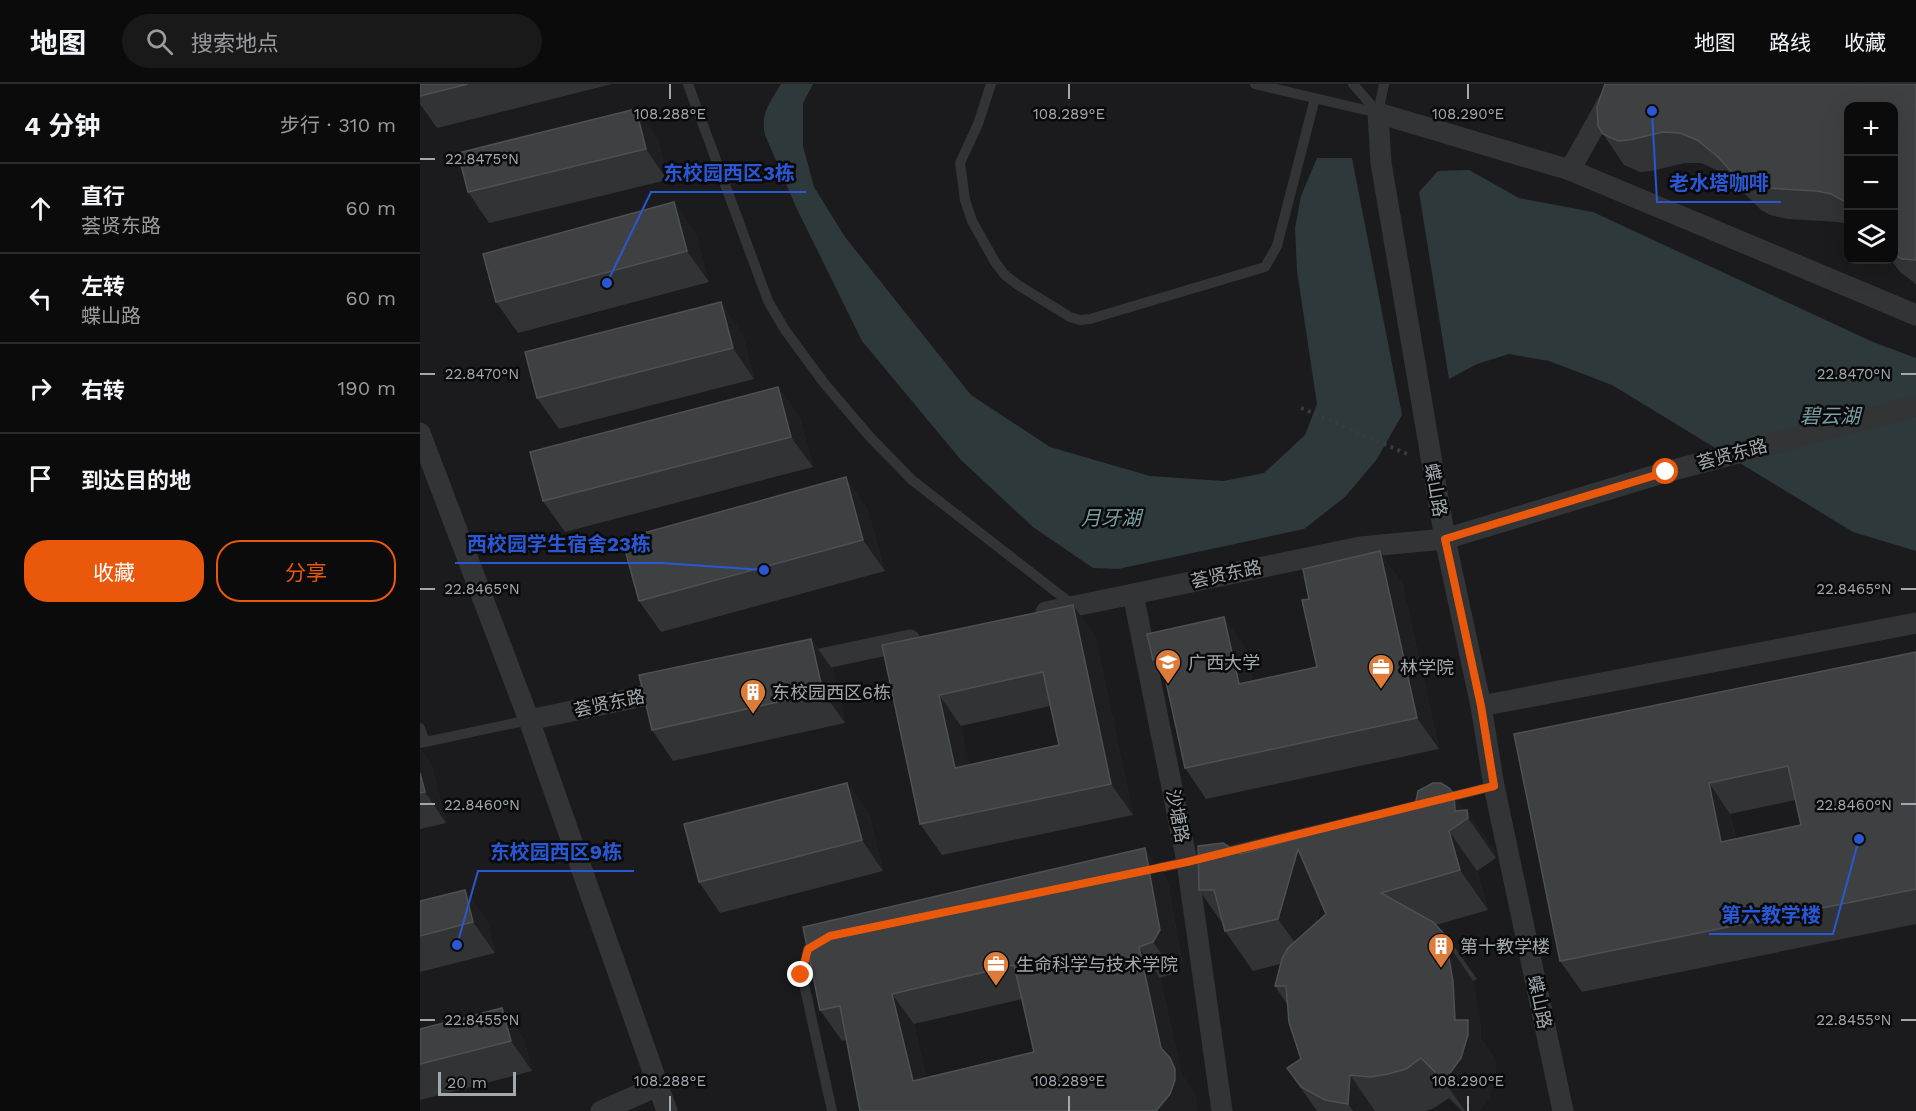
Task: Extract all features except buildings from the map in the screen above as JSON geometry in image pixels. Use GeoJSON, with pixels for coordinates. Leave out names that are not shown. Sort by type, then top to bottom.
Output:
{"type":"FeatureCollection","features":[{"type":"Feature","properties":{"kind":"street"},"geometry":{"type":"LineString","coordinates":[[1570,170],[1618,84]]}},
{"type":"Feature","properties":{"kind":"street"},"geometry":{"type":"LineString","coordinates":[[1378,113],[1570,170],[1916,315]]}},
{"type":"Feature","properties":{"kind":"street","name":"蝶山路"},"geometry":{"type":"LineString","coordinates":[[1378,113],[1383,175],[1445,539],[1481,706],[1494,786],[1563,1111]]}},
{"type":"Feature","properties":{"kind":"street","name":"荟贤东路"},"geometry":{"type":"LineString","coordinates":[[1028,616],[1360,547],[1445,539],[1666,472],[1916,406]]}},
{"type":"Feature","properties":{"kind":"street"},"geometry":{"type":"LineString","coordinates":[[420,433],[529,720],[667,1111]]}},
{"type":"Feature","properties":{"kind":"street","name":"沙塘路"},"geometry":{"type":"LineString","coordinates":[[1133,594],[1193,860],[1222,1111]]}},
{"type":"Feature","properties":{"kind":"street"},"geometry":{"type":"LineString","coordinates":[[1481,706],[1916,622]]}},
{"type":"Feature","properties":{"kind":"street"},"geometry":{"type":"LineString","coordinates":[[773,669],[935,635]]}},
{"type":"Feature","properties":{"kind":"street","name":"荟贤东路"},"geometry":{"type":"LineString","coordinates":[[529,720],[692,686]]}},
{"type":"Feature","properties":{"kind":"street"},"geometry":{"type":"LineString","coordinates":[[601,1111],[658,1086]]}},
{"type":"Feature","properties":{"kind":"lane"},"geometry":{"type":"LineString","coordinates":[[688,84],[768,301],[785,330],[824,383],[870,437],[912,480],[1074,606]]}},
{"type":"Feature","properties":{"kind":"lane"},"geometry":{"type":"LineString","coordinates":[[991,84],[978,124],[960,163],[968,212],[995,262],[1005,275],[1053,307],[1080,320],[1265,267],[1277,246],[1315,98]]}},
{"type":"Feature","properties":{"kind":"lane"},"geometry":{"type":"LineString","coordinates":[[1255,84],[1378,113]]}},
{"type":"Feature","properties":{"kind":"lane"},"geometry":{"type":"LineString","coordinates":[[1353,84],[1378,113]]}},
{"type":"Feature","properties":{"kind":"lane"},"geometry":{"type":"LineString","coordinates":[[1378,113],[1384,84]]}},
{"type":"Feature","properties":{"kind":"lane"},"geometry":{"type":"LineString","coordinates":[[420,728],[422,743],[529,720]]}},
{"type":"Feature","properties":{"kind":"lane"},"geometry":{"type":"LineString","coordinates":[[1210,856],[1494,786]]}},
{"type":"Feature","properties":{"kind":"lane"},"geometry":{"type":"LineString","coordinates":[[1129,874],[1193,860]]}},
{"type":"Feature","properties":{"kind":"lane"},"geometry":{"type":"LineString","coordinates":[[830,936],[808,949],[801,975],[832,1111]]}},
{"type":"Feature","properties":{"kind":"path"},"geometry":{"type":"LineString","coordinates":[[1301,408],[1399,451]]}},
{"type":"Feature","properties":{"kind":"shaded area","name":"广西大学"},"geometry":{"type":"Polygon","coordinates":[[[420,84],[1916,84],[1916,1111],[420,1111],[420,84]]]}},
{"type":"Feature","properties":{"kind":"water","name":"月牙湖"},"geometry":{"type":"Polygon","coordinates":[[[781,84],[813,84],[803,103],[803,146],[814,187],[845,237],[971,395],[1050,447],[1150,476],[1224,481],[1264,473],[1305,435],[1317,404],[1297,271],[1295,228],[1301,196],[1317,158],[1352,158],[1402,415],[1377,459],[1345,497],[1304,529],[1118,569],[1093,568],[1033,527],[961,460],[862,341],[796,207],[765,135],[765,114],[781,84]]]}},
{"type":"Feature","properties":{"kind":"water","name":"碧云湖"},"geometry":{"type":"Polygon","coordinates":[[[1469,170],[1519,198],[1593,212],[1873,342],[1916,358],[1916,551],[1853,532],[1612,385],[1549,361],[1509,354],[1477,364],[1449,379],[1419,192],[1438,171],[1469,170]]]}},
{"type":"Feature","properties":{"kind":"place","name":"老水塔咖啡"},"geometry":{"type":"Point","coordinates":[1652,111]}},
{"type":"Feature","properties":{"kind":"place","name":"东校园西区3栋"},"geometry":{"type":"Point","coordinates":[607,283]}},
{"type":"Feature","properties":{"kind":"place","name":"西校园学生宿舍23栋"},"geometry":{"type":"Point","coordinates":[764,570]}},
{"type":"Feature","properties":{"kind":"place","name":"广西大学"},"geometry":{"type":"Point","coordinates":[1168,685]}},
{"type":"Feature","properties":{"kind":"place","name":"林学院"},"geometry":{"type":"Point","coordinates":[1381,690]}},
{"type":"Feature","properties":{"kind":"place","name":"东校园西区6栋"},"geometry":{"type":"Point","coordinates":[753,715]}},
{"type":"Feature","properties":{"kind":"place","name":"第六教学楼"},"geometry":{"type":"Point","coordinates":[1859,839]}},
{"type":"Feature","properties":{"kind":"place","name":"东校园西区9栋"},"geometry":{"type":"Point","coordinates":[457,945]}},
{"type":"Feature","properties":{"kind":"place","name":"第十教学楼"},"geometry":{"type":"Point","coordinates":[1441,969]}},
{"type":"Feature","properties":{"kind":"place","name":"生命科学与技术学院"},"geometry":{"type":"Point","coordinates":[996,987]}},
{"type":"Feature","properties":{"kind":"route"},"geometry":{"type":"LineString","coordinates":[[801,975],[808,949],[830,936],[1187,862],[1494,786],[1481,706],[1445,539],[1666,472]]}}]}
